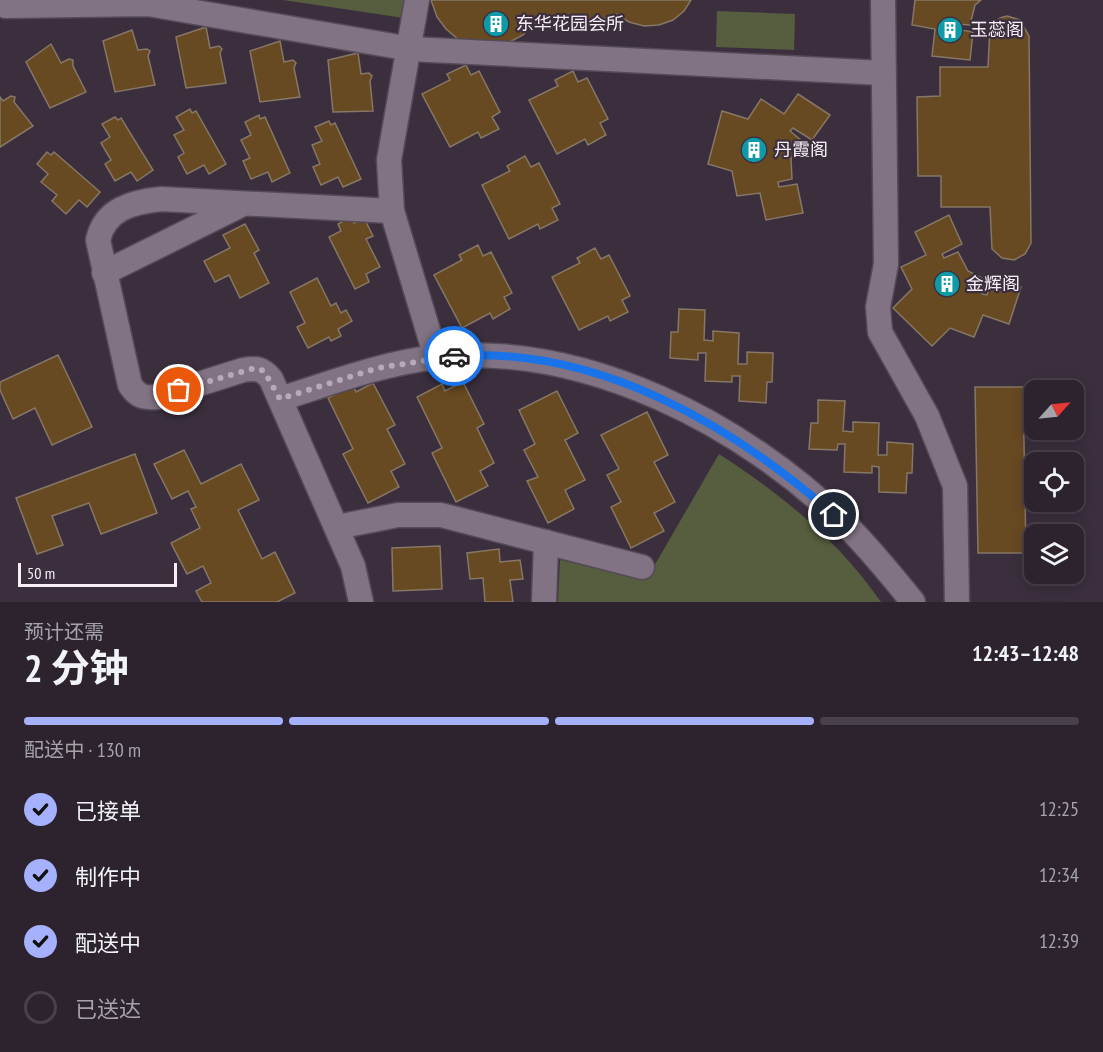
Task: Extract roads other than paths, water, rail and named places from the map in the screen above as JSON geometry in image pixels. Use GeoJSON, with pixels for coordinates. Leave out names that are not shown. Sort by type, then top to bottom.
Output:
{"type":"FeatureCollection","features":[{"type":"Feature","properties":{"kind":"street"},"geometry":{"type":"LineString","coordinates":[[417,0],[411,49],[389,160],[392,211],[436,357]]}},
{"type":"Feature","properties":{"kind":"street"},"geometry":{"type":"LineString","coordinates":[[883,0],[886,264],[878,308],[880,332],[927,416],[955,486],[957,602]]}},
{"type":"Feature","properties":{"kind":"street"},"geometry":{"type":"LineString","coordinates":[[6,6],[148,4],[411,49],[883,73]]}},
{"type":"Feature","properties":{"kind":"street"},"geometry":{"type":"LineString","coordinates":[[361,602],[358,579],[337,527],[280,399],[264,371],[255,368],[158,397],[146,398],[136,394],[130,385],[98,240],[100,228],[114,212],[134,203],[161,199],[392,211]]}},
{"type":"Feature","properties":{"kind":"street"},"geometry":{"type":"LineString","coordinates":[[104,273],[246,203]]}},
{"type":"Feature","properties":{"kind":"street"},"geometry":{"type":"LineString","coordinates":[[280,399],[378,368],[436,357],[491,356],[551,363],[602,375],[655,395],[729,436],[809,492],[847,526],[913,602]]}},
{"type":"Feature","properties":{"kind":"street"},"geometry":{"type":"LineString","coordinates":[[337,527],[418,513],[441,515],[642,567]]}},
{"type":"Feature","properties":{"kind":"street"},"geometry":{"type":"LineString","coordinates":[[544,602],[546,542]]}},
{"type":"Feature","properties":{"kind":"place","name":"东华花园会所"},"geometry":{"type":"Point","coordinates":[496,24]}},
{"type":"Feature","properties":{"kind":"place","name":"玉蕊阁"},"geometry":{"type":"Point","coordinates":[950,30]}},
{"type":"Feature","properties":{"kind":"place","name":"丹霞阁"},"geometry":{"type":"Point","coordinates":[754,150]}},
{"type":"Feature","properties":{"kind":"place","name":"金辉阁"},"geometry":{"type":"Point","coordinates":[947,284]}}]}
